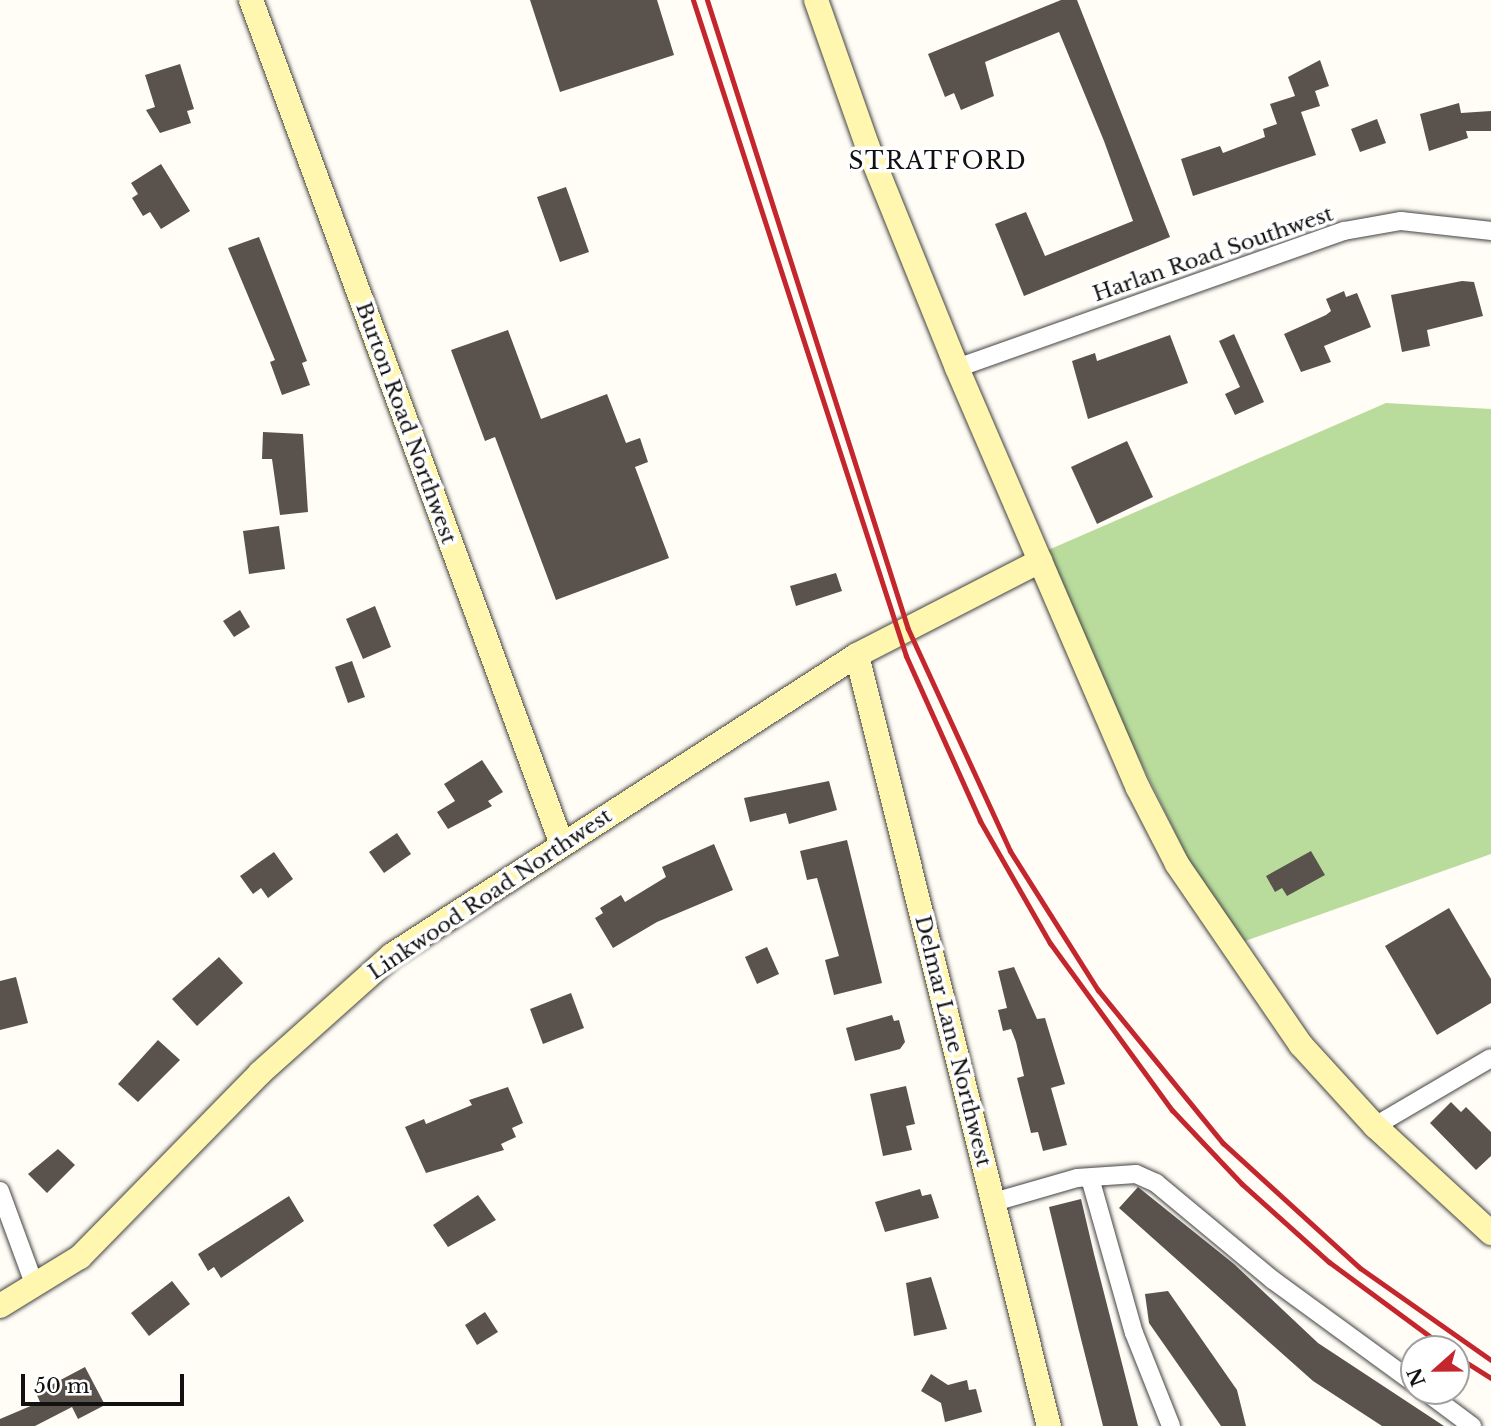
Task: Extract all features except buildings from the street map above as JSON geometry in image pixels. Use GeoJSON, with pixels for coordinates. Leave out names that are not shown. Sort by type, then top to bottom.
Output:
{"type":"FeatureCollection","features":[{"type":"Feature","properties":{"kind":"street","name":"Burton Road Northwest"},"geometry":{"type":"LineString","coordinates":[[251,0],[562,845]]}},
{"type":"Feature","properties":{"kind":"street"},"geometry":{"type":"LineString","coordinates":[[816,0],[867,145],[957,368],[1040,561],[1177,864],[1301,1045],[1375,1126],[1491,1233]]}},
{"type":"Feature","properties":{"kind":"street","name":"Harlan Road Southwest"},"geometry":{"type":"LineString","coordinates":[[957,368],[1344,231],[1401,221],[1491,232]]}},
{"type":"Feature","properties":{"kind":"street","name":"Linkwood Road Northwest"},"geometry":{"type":"LineString","coordinates":[[0,1306],[80,1257],[143,1199],[334,1001],[392,955],[857,655],[1040,561]]}},
{"type":"Feature","properties":{"kind":"street","name":"Delmar Lane Northwest"},"geometry":{"type":"LineString","coordinates":[[857,655],[1049,1426]]}},
{"type":"Feature","properties":{"kind":"street"},"geometry":{"type":"LineString","coordinates":[[1375,1126],[1491,1058]]}},
{"type":"Feature","properties":{"kind":"street"},"geometry":{"type":"LineString","coordinates":[[994,1202],[1090,1178],[1136,1174],[1156,1183],[1273,1280],[1400,1373]]}},
{"type":"Feature","properties":{"kind":"street"},"geometry":{"type":"LineString","coordinates":[[1090,1178],[1134,1333],[1171,1426]]}},
{"type":"Feature","properties":{"kind":"street"},"geometry":{"type":"LineString","coordinates":[[0,1191],[35,1286]]}},
{"type":"Feature","properties":{"kind":"street"},"geometry":{"type":"LineString","coordinates":[[1443,1405],[1472,1426]]}},
{"type":"Feature","properties":{"kind":"green space"},"geometry":{"type":"Polygon","coordinates":[[[1386,403],[1491,409],[1491,854],[1231,946],[1039,554],[1386,403]]]}},
{"type":"Feature","properties":{"kind":"railway"},"geometry":{"type":"LineString","coordinates":[[693,0],[906,656],[980,821],[1050,943],[1172,1110],[1242,1184],[1329,1262],[1428,1335]]}},
{"type":"Feature","properties":{"kind":"railway"},"geometry":{"type":"LineString","coordinates":[[707,0],[908,629],[1010,851],[1098,990],[1223,1143],[1360,1268],[1491,1360]]}},
{"type":"Feature","properties":{"kind":"railway"},"geometry":{"type":"LineString","coordinates":[[1470,1365],[1491,1378]]}},
{"type":"Feature","properties":{"kind":"district","name":"STRATFORD"},"geometry":{"type":"Point","coordinates":[938,161]}}]}
